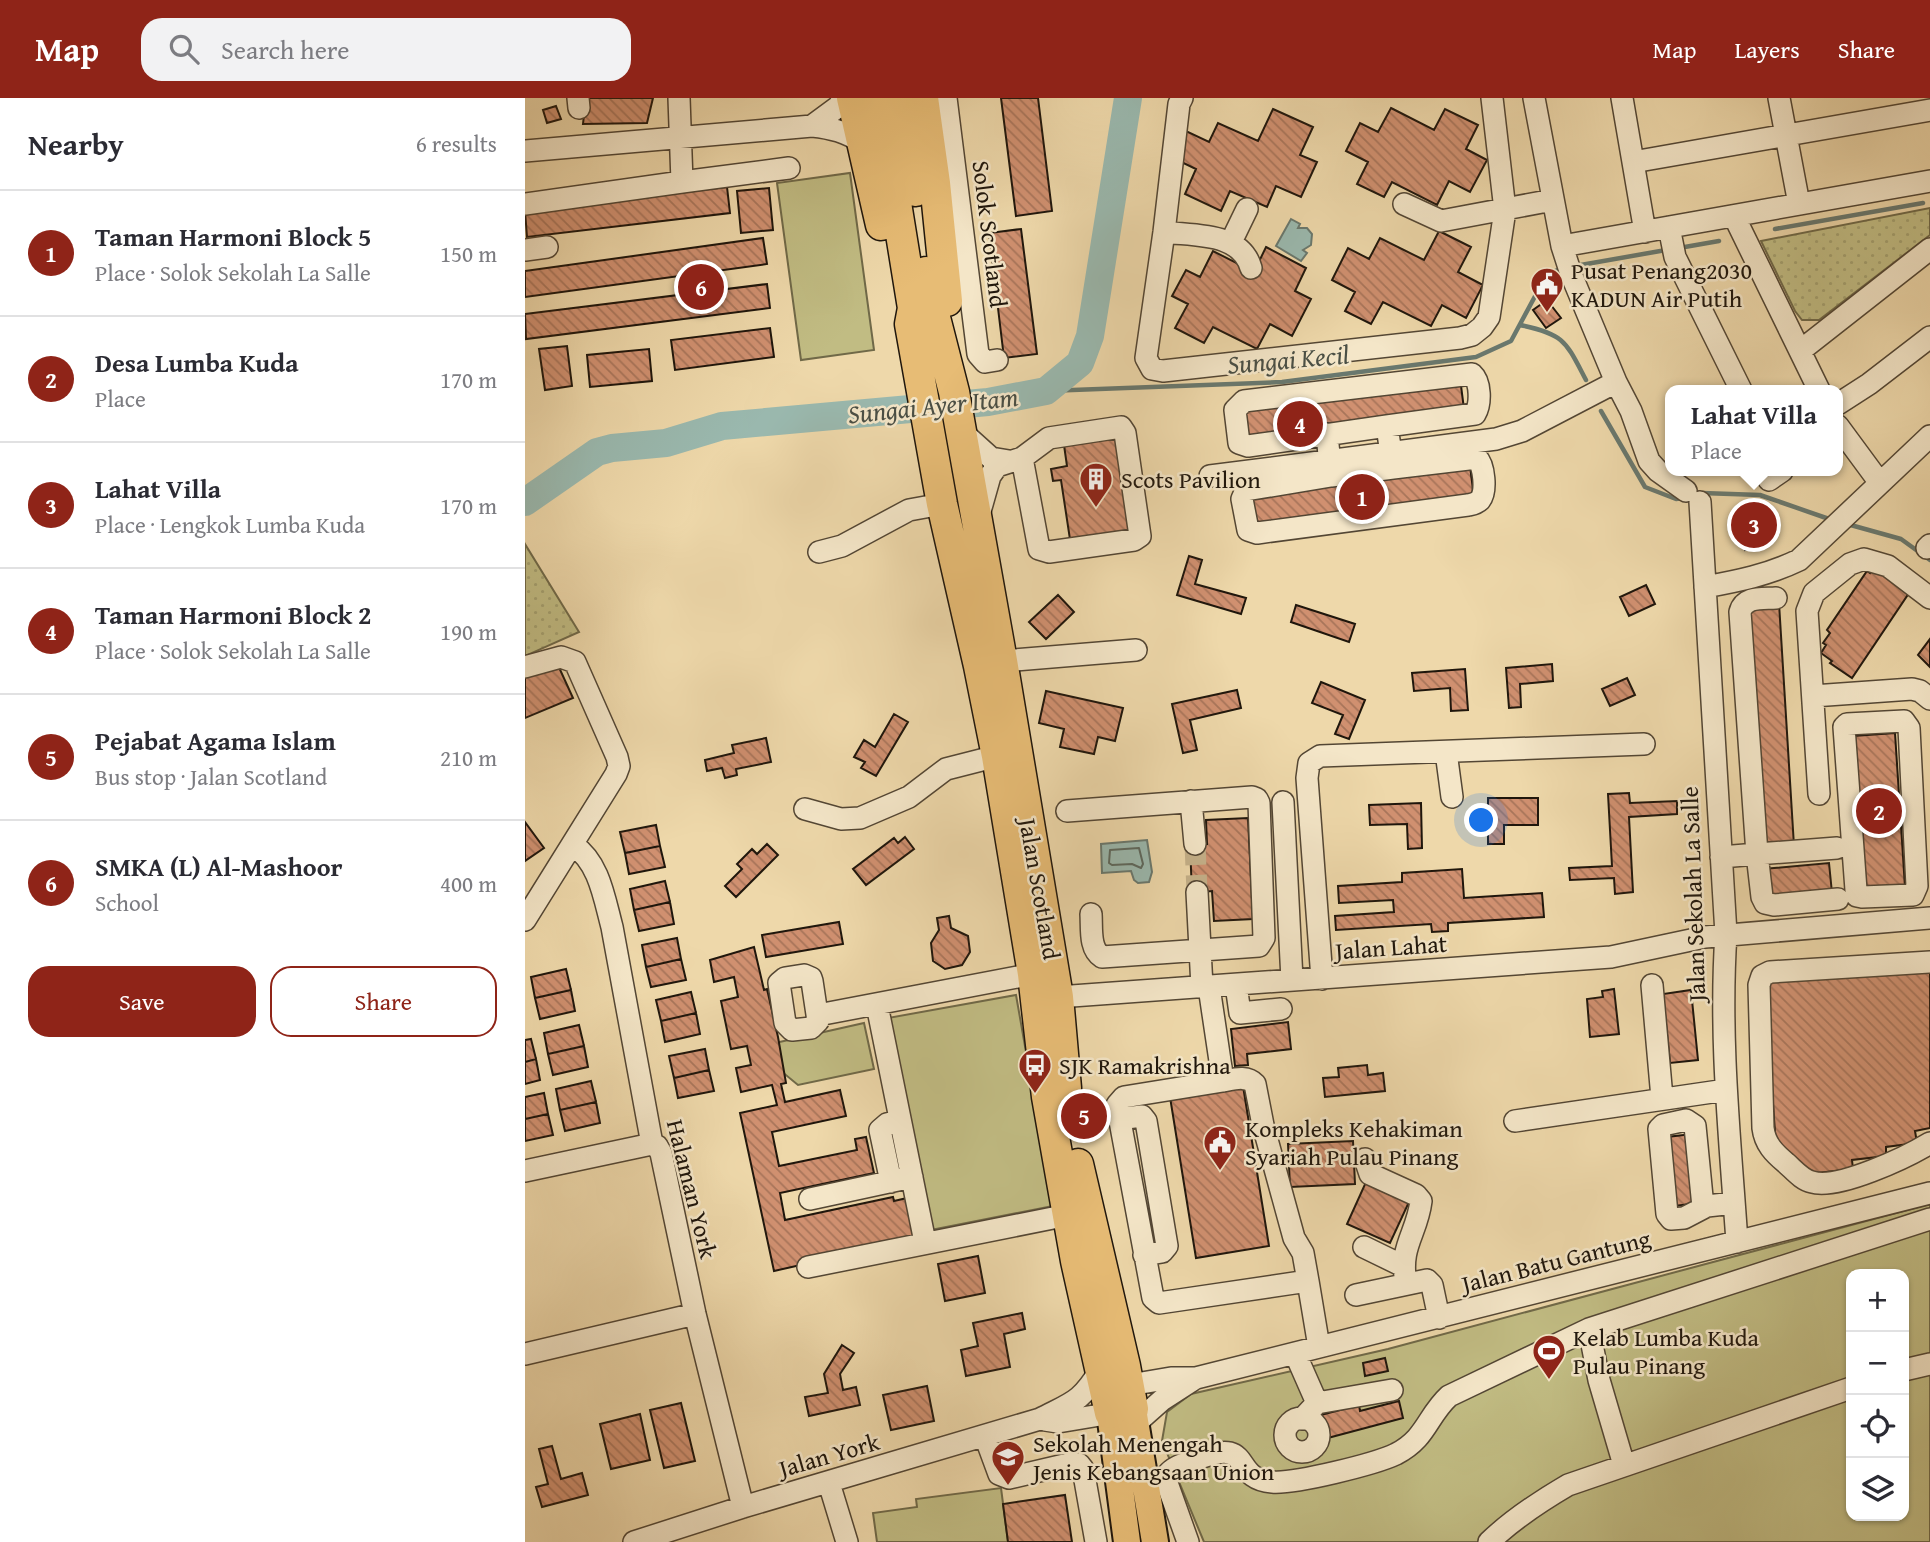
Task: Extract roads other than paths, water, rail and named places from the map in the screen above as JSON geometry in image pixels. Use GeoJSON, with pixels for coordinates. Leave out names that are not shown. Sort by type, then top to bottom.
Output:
{"type":"FeatureCollection","features":[{"type":"Feature","properties":{"kind":"highway"},"geometry":{"type":"LineString","coordinates":[[852,98],[899,310],[910,324]]}},
{"type":"Feature","properties":{"kind":"highway"},"geometry":{"type":"LineString","coordinates":[[879,98],[911,238]]}},
{"type":"Feature","properties":{"kind":"highway"},"geometry":{"type":"LineString","coordinates":[[911,238],[924,99]]}},
{"type":"Feature","properties":{"kind":"highway"},"geometry":{"type":"LineString","coordinates":[[924,99],[947,300],[954,392]]}},
{"type":"Feature","properties":{"kind":"highway","name":"Jalan Scotland"},"geometry":{"type":"LineString","coordinates":[[911,238],[913,308],[910,324],[942,503],[997,756],[1033,974],[1047,1097],[1068,1215],[1119,1398]]}},
{"type":"Feature","properties":{"kind":"highway","name":"Jalan Scotland"},"geometry":{"type":"LineString","coordinates":[[911,238],[954,392],[1058,997],[1067,1102],[1119,1398]]}},
{"type":"Feature","properties":{"kind":"main road","name":"Jalan Scotland"},"geometry":{"type":"LineString","coordinates":[[1119,1398],[1127,1542]]}},
{"type":"Feature","properties":{"kind":"main road","name":"Jalan Scotland"},"geometry":{"type":"LineString","coordinates":[[1119,1398],[1155,1542]]}},
{"type":"Feature","properties":{"kind":"street"},"geometry":{"type":"LineString","coordinates":[[679,98],[682,182]]}},
{"type":"Feature","properties":{"kind":"street"},"geometry":{"type":"LineString","coordinates":[[812,126],[839,106],[842,98]]}},
{"type":"Feature","properties":{"kind":"street"},"geometry":{"type":"LineString","coordinates":[[1182,98],[1179,104],[1146,358],[1152,369],[1163,371],[1447,340],[1472,335],[1482,327],[1489,317],[1505,210],[1492,98]]}},
{"type":"Feature","properties":{"kind":"street","name":"Jalan Sekolah La Salle"},"geometry":{"type":"LineString","coordinates":[[1534,98],[1562,246],[1571,274],[1616,382],[1631,411],[1649,461],[1658,471],[1693,496],[1705,587],[1726,934],[1722,988],[1725,1090],[1737,1242]]}},
{"type":"Feature","properties":{"kind":"street"},"geometry":{"type":"LineString","coordinates":[[1622,98],[1645,232]]}},
{"type":"Feature","properties":{"kind":"street"},"geometry":{"type":"LineString","coordinates":[[1779,98],[1799,204]]}},
{"type":"Feature","properties":{"kind":"street","name":"Solok Scotland"},"geometry":{"type":"LineString","coordinates":[[924,99],[978,354],[985,362],[997,360]]}},
{"type":"Feature","properties":{"kind":"street"},"geometry":{"type":"LineString","coordinates":[[1633,162],[1930,110]]}},
{"type":"Feature","properties":{"kind":"street"},"geometry":{"type":"LineString","coordinates":[[525,151],[812,126],[835,128],[863,143]]}},
{"type":"Feature","properties":{"kind":"street"},"geometry":{"type":"LineString","coordinates":[[525,204],[789,168]]}},
{"type":"Feature","properties":{"kind":"street"},"geometry":{"type":"LineString","coordinates":[[1562,246],[1645,232],[1672,241],[1734,216],[1930,181]]}},
{"type":"Feature","properties":{"kind":"street"},"geometry":{"type":"LineString","coordinates":[[1405,204],[1441,220],[1553,200]]}},
{"type":"Feature","properties":{"kind":"street"},"geometry":{"type":"LineString","coordinates":[[1231,242],[1247,209]]}},
{"type":"Feature","properties":{"kind":"street"},"geometry":{"type":"LineString","coordinates":[[1734,216],[1817,385]]}},
{"type":"Feature","properties":{"kind":"street"},"geometry":{"type":"LineString","coordinates":[[1164,232],[1231,242],[1248,258],[1251,268]]}},
{"type":"Feature","properties":{"kind":"street"},"geometry":{"type":"LineString","coordinates":[[1672,241],[1739,385]]}},
{"type":"Feature","properties":{"kind":"street"},"geometry":{"type":"LineString","coordinates":[[525,250],[547,247]]}},
{"type":"Feature","properties":{"kind":"street"},"geometry":{"type":"LineString","coordinates":[[1800,351],[1930,249]]}},
{"type":"Feature","properties":{"kind":"street"},"geometry":{"type":"LineString","coordinates":[[1843,401],[1930,337]]}},
{"type":"Feature","properties":{"kind":"street"},"geometry":{"type":"LineString","coordinates":[[1468,373],[1476,377],[1479,406],[1475,414],[1387,426],[1243,445],[1237,438],[1235,410],[1244,401],[1468,373]]}},
{"type":"Feature","properties":{"kind":"street"},"geometry":{"type":"LineString","coordinates":[[1210,476],[1331,469],[1392,461],[1496,439],[1522,431],[1616,382]]}},
{"type":"Feature","properties":{"kind":"street"},"geometry":{"type":"LineString","coordinates":[[1387,426],[1392,461]]}},
{"type":"Feature","properties":{"kind":"street"},"geometry":{"type":"LineString","coordinates":[[977,521],[993,470],[1016,460],[1049,438],[1121,427],[1125,433],[1140,536],[1134,540],[1049,552],[1039,549],[1016,460]]}},
{"type":"Feature","properties":{"kind":"street"},"geometry":{"type":"LineString","coordinates":[[960,428],[991,458],[1016,460]]}},
{"type":"Feature","properties":{"kind":"street"},"geometry":{"type":"LineString","coordinates":[[1327,435],[1331,469]]}},
{"type":"Feature","properties":{"kind":"street"},"geometry":{"type":"LineString","coordinates":[[1843,435],[1880,483]]}},
{"type":"Feature","properties":{"kind":"street"},"geometry":{"type":"LineString","coordinates":[[1705,587],[1748,580],[1799,560],[1930,436]]}},
{"type":"Feature","properties":{"kind":"street"},"geometry":{"type":"LineString","coordinates":[[1331,469],[1246,491],[1242,499],[1248,530],[1257,533],[1468,505],[1475,503],[1482,496],[1482,467],[1477,458],[1392,461]]}},
{"type":"Feature","properties":{"kind":"street"},"geometry":{"type":"LineString","coordinates":[[819,552],[842,546],[909,510],[942,503]]}},
{"type":"Feature","properties":{"kind":"street"},"geometry":{"type":"LineString","coordinates":[[1819,794],[1808,611],[1814,593],[1850,564],[1864,559],[1888,566],[1930,598]]}},
{"type":"Feature","properties":{"kind":"street"},"geometry":{"type":"LineString","coordinates":[[1776,598],[1747,601],[1740,607],[1762,897],[1765,903],[1774,905],[1838,900]]}},
{"type":"Feature","properties":{"kind":"street"},"geometry":{"type":"LineString","coordinates":[[1002,661],[1136,650]]}},
{"type":"Feature","properties":{"kind":"street"},"geometry":{"type":"LineString","coordinates":[[525,667],[561,657],[575,662],[618,761],[616,774],[525,920]]}},
{"type":"Feature","properties":{"kind":"street"},"geometry":{"type":"LineString","coordinates":[[1813,696],[1912,689],[1920,691],[1930,699]]}},
{"type":"Feature","properties":{"kind":"street"},"geometry":{"type":"LineString","coordinates":[[1913,895],[1857,896],[1843,732],[1847,724],[1907,723],[1917,879],[1913,895],[1923,918]]}},
{"type":"Feature","properties":{"kind":"street"},"geometry":{"type":"LineString","coordinates":[[1322,979],[1307,778],[1309,763],[1320,756],[1644,744]]}},
{"type":"Feature","properties":{"kind":"street"},"geometry":{"type":"LineString","coordinates":[[1446,752],[1452,797]]}},
{"type":"Feature","properties":{"kind":"street"},"geometry":{"type":"LineString","coordinates":[[805,809],[841,819],[860,818],[909,797],[946,769],[997,756]]}},
{"type":"Feature","properties":{"kind":"street"},"geometry":{"type":"LineString","coordinates":[[1067,811],[1252,797],[1259,803],[1264,938],[1259,946],[1102,957],[1093,947],[1091,914]]}},
{"type":"Feature","properties":{"kind":"street"},"geometry":{"type":"LineString","coordinates":[[1191,801],[1195,844]]}},
{"type":"Feature","properties":{"kind":"street"},"geometry":{"type":"LineString","coordinates":[[1283,802],[1292,980]]}},
{"type":"Feature","properties":{"kind":"street"},"geometry":{"type":"LineString","coordinates":[[1721,857],[1837,848]]}},
{"type":"Feature","properties":{"kind":"street","name":"Halaman York"},"geometry":{"type":"LineString","coordinates":[[568,852],[585,853],[600,881],[612,927],[652,1144],[657,1146],[661,1153],[695,1314],[743,1507]]}},
{"type":"Feature","properties":{"kind":"street"},"geometry":{"type":"LineString","coordinates":[[1198,892],[1200,951],[1223,1081]]}},
{"type":"Feature","properties":{"kind":"street","name":"Jalan Lahat"},"geometry":{"type":"LineString","coordinates":[[1058,997],[1611,957],[1726,934],[1923,918]]}},
{"type":"Feature","properties":{"kind":"street"},"geometry":{"type":"LineString","coordinates":[[1930,962],[1770,972],[1762,976],[1759,985],[1764,1138],[1777,1155],[1805,1179],[1823,1184],[1849,1179],[1930,1143]]}},
{"type":"Feature","properties":{"kind":"street"},"geometry":{"type":"LineString","coordinates":[[818,1015],[1033,974]]}},
{"type":"Feature","properties":{"kind":"street"},"geometry":{"type":"LineString","coordinates":[[1236,985],[1240,1013],[1281,1009]]}},
{"type":"Feature","properties":{"kind":"street"},"geometry":{"type":"LineString","coordinates":[[1652,985],[1663,1098]]}},
{"type":"Feature","properties":{"kind":"street"},"geometry":{"type":"LineString","coordinates":[[1722,988],[1759,985]]}},
{"type":"Feature","properties":{"kind":"street"},"geometry":{"type":"LineString","coordinates":[[877,1004],[899,1121],[901,1179],[925,1242]]}},
{"type":"Feature","properties":{"kind":"street"},"geometry":{"type":"LineString","coordinates":[[1723,1017],[1761,1013]]}},
{"type":"Feature","properties":{"kind":"street"},"geometry":{"type":"LineString","coordinates":[[1308,1281],[1159,1303],[1153,1298],[1144,1255],[1162,1252],[1167,1248],[1146,1121],[1138,1115],[1118,1119],[1117,1105],[1123,1097],[1248,1078],[1255,1084],[1263,1125],[1294,1238],[1303,1253],[1308,1281],[1319,1347]]}},
{"type":"Feature","properties":{"kind":"street"},"geometry":{"type":"LineString","coordinates":[[1515,1121],[1725,1090]]}},
{"type":"Feature","properties":{"kind":"street"},"geometry":{"type":"LineString","coordinates":[[525,1171],[652,1144]]}},
{"type":"Feature","properties":{"kind":"street"},"geometry":{"type":"LineString","coordinates":[[1364,1159],[1370,1174],[1419,1197],[1420,1207],[1406,1248],[1405,1275]]}},
{"type":"Feature","properties":{"kind":"street"},"geometry":{"type":"LineString","coordinates":[[810,1199],[901,1179]]}},
{"type":"Feature","properties":{"kind":"street","name":"Jalan Batu Gantung"},"geometry":{"type":"LineString","coordinates":[[1119,1398],[1171,1378],[1195,1378],[1930,1193]]}},
{"type":"Feature","properties":{"kind":"street"},"geometry":{"type":"LineString","coordinates":[[1703,1207],[1734,1203]]}},
{"type":"Feature","properties":{"kind":"street"},"geometry":{"type":"LineString","coordinates":[[808,1267],[1068,1215]]}},
{"type":"Feature","properties":{"kind":"street"},"geometry":{"type":"LineString","coordinates":[[1188,1542],[1167,1483],[1167,1475],[1173,1469],[1214,1452],[1223,1451],[1237,1456],[1251,1475],[1260,1480],[1291,1481],[1380,1461],[1416,1441],[1441,1403],[1455,1392],[1589,1329],[1930,1219]]}},
{"type":"Feature","properties":{"kind":"street"},"geometry":{"type":"LineString","coordinates":[[1364,1247],[1405,1275],[1430,1282],[1439,1318]]}},
{"type":"Feature","properties":{"kind":"street"},"geometry":{"type":"LineString","coordinates":[[1356,1295],[1405,1275]]}},
{"type":"Feature","properties":{"kind":"street"},"geometry":{"type":"LineString","coordinates":[[525,1354],[695,1314]]}},
{"type":"Feature","properties":{"kind":"street"},"geometry":{"type":"LineString","coordinates":[[1589,1329],[1599,1380],[1623,1465]]}},
{"type":"Feature","properties":{"kind":"street"},"geometry":{"type":"LineString","coordinates":[[1295,1353],[1317,1403]]}},
{"type":"Feature","properties":{"kind":"street"},"geometry":{"type":"LineString","coordinates":[[1909,1369],[1930,1364]]}},
{"type":"Feature","properties":{"kind":"street","name":"Jalan Batu Gantung"},"geometry":{"type":"LineString","coordinates":[[1119,1398],[1162,1400],[1195,1378]]}},
{"type":"Feature","properties":{"kind":"street","name":"Jalan York"},"geometry":{"type":"LineString","coordinates":[[634,1542],[661,1538],[743,1507],[1040,1419],[1078,1400],[1088,1390],[1119,1398]]}},
{"type":"Feature","properties":{"kind":"street"},"geometry":{"type":"LineString","coordinates":[[1302,1419],[1317,1403],[1392,1390]]}},
{"type":"Feature","properties":{"kind":"street"},"geometry":{"type":"LineString","coordinates":[[1489,1542],[1506,1525],[1568,1485],[1846,1390]]}},
{"type":"Feature","properties":{"kind":"street","name":"Jalan York"},"geometry":{"type":"LineString","coordinates":[[1040,1419],[1058,1422],[1119,1398]]}},
{"type":"Feature","properties":{"kind":"street"},"geometry":{"type":"LineString","coordinates":[[985,1436],[999,1474],[1003,1477],[1079,1464],[1083,1469],[1096,1542]]}},
{"type":"Feature","properties":{"kind":"street"},"geometry":{"type":"LineString","coordinates":[[829,1483],[847,1542]]}},
{"type":"Feature","properties":{"kind":"water"},"geometry":{"type":"Polygon","coordinates":[[[1291,219],[1300,224],[1298,228],[1307,228],[1312,234],[1311,245],[1303,250],[1307,253],[1301,261],[1276,246],[1291,219]]]}},
{"type":"Feature","properties":{"kind":"water"},"geometry":{"type":"Polygon","coordinates":[[[1147,840],[1152,872],[1149,882],[1138,883],[1131,871],[1102,873],[1101,844],[1147,840]]]}},
{"type":"Feature","properties":{"kind":"waterway","name":"Sungai Ayer Itam"},"geometry":{"type":"LineString","coordinates":[[525,502],[597,452],[612,448],[666,443],[722,426],[988,402],[1046,391],[1080,363],[1090,336],[1128,98]]}},
{"type":"Feature","properties":{"kind":"waterway","name":"Sungai Kecil"},"geometry":{"type":"LineString","coordinates":[[1775,229],[1923,203]]}},
{"type":"Feature","properties":{"kind":"waterway","name":"Sungai Kecil"},"geometry":{"type":"LineString","coordinates":[[1679,248],[1719,241]]}},
{"type":"Feature","properties":{"kind":"waterway","name":"Sungai Kecil"},"geometry":{"type":"LineString","coordinates":[[1575,266],[1666,250]]}},
{"type":"Feature","properties":{"kind":"waterway","name":"Sungai Kecil"},"geometry":{"type":"LineString","coordinates":[[1046,391],[1282,382],[1476,357],[1511,341],[1547,274],[1563,268]]}},
{"type":"Feature","properties":{"kind":"waterway","name":"Sungai Kecil"},"geometry":{"type":"LineString","coordinates":[[1520,325],[1555,336],[1568,348],[1586,380]]}},
{"type":"Feature","properties":{"kind":"waterway","name":"Sungai Kecil"},"geometry":{"type":"LineString","coordinates":[[1601,411],[1645,487],[1676,499],[1683,498]]}},
{"type":"Feature","properties":{"kind":"waterway","name":"Sungai Kecil"},"geometry":{"type":"LineString","coordinates":[[1702,493],[1760,495],[1832,520]]}},
{"type":"Feature","properties":{"kind":"waterway","name":"Sungai Kecil"},"geometry":{"type":"LineString","coordinates":[[1847,524],[1901,539],[1930,560]]}},
{"type":"Feature","properties":{"kind":"tunnel"},"geometry":{"type":"LineString","coordinates":[[1195,844],[1197,892]]}},
{"type":"Feature","properties":{"kind":"place","name":"SMKA (L) Al-Mashoor"},"geometry":{"type":"Point","coordinates":[701,287]}},
{"type":"Feature","properties":{"kind":"place","name":"Pusat Penang2030 KADUN Air Putih"},"geometry":{"type":"Point","coordinates":[1547,314]}},
{"type":"Feature","properties":{"kind":"place","name":"Taman Harmoni Block 2"},"geometry":{"type":"Point","coordinates":[1300,424]}},
{"type":"Feature","properties":{"kind":"place","name":"Taman Harmoni Block 5"},"geometry":{"type":"Point","coordinates":[1362,497]}},
{"type":"Feature","properties":{"kind":"place","name":"Scots Pavilion"},"geometry":{"type":"Point","coordinates":[1096,509]}},
{"type":"Feature","properties":{"kind":"place","name":"Lahat Villa"},"geometry":{"type":"Point","coordinates":[1754,525]}},
{"type":"Feature","properties":{"kind":"place","name":"Desa Lumba Kuda"},"geometry":{"type":"Point","coordinates":[1879,811]}},
{"type":"Feature","properties":{"kind":"place","name":"SJK Ramakrishna"},"geometry":{"type":"Point","coordinates":[1035,1095]}},
{"type":"Feature","properties":{"kind":"place","name":"Pejabat Agama Islam"},"geometry":{"type":"Point","coordinates":[1084,1116]}},
{"type":"Feature","properties":{"kind":"place","name":"Kompleks Kehakiman Syariah Pulau Pinang"},"geometry":{"type":"Point","coordinates":[1220,1172]}},
{"type":"Feature","properties":{"kind":"place","name":"Kelab Lumba Kuda Pulau Pinang"},"geometry":{"type":"Point","coordinates":[1549,1381]}},
{"type":"Feature","properties":{"kind":"place","name":"Sekolah Menengah Jenis Kebangsaan Union"},"geometry":{"type":"Point","coordinates":[1008,1487]}}]}
